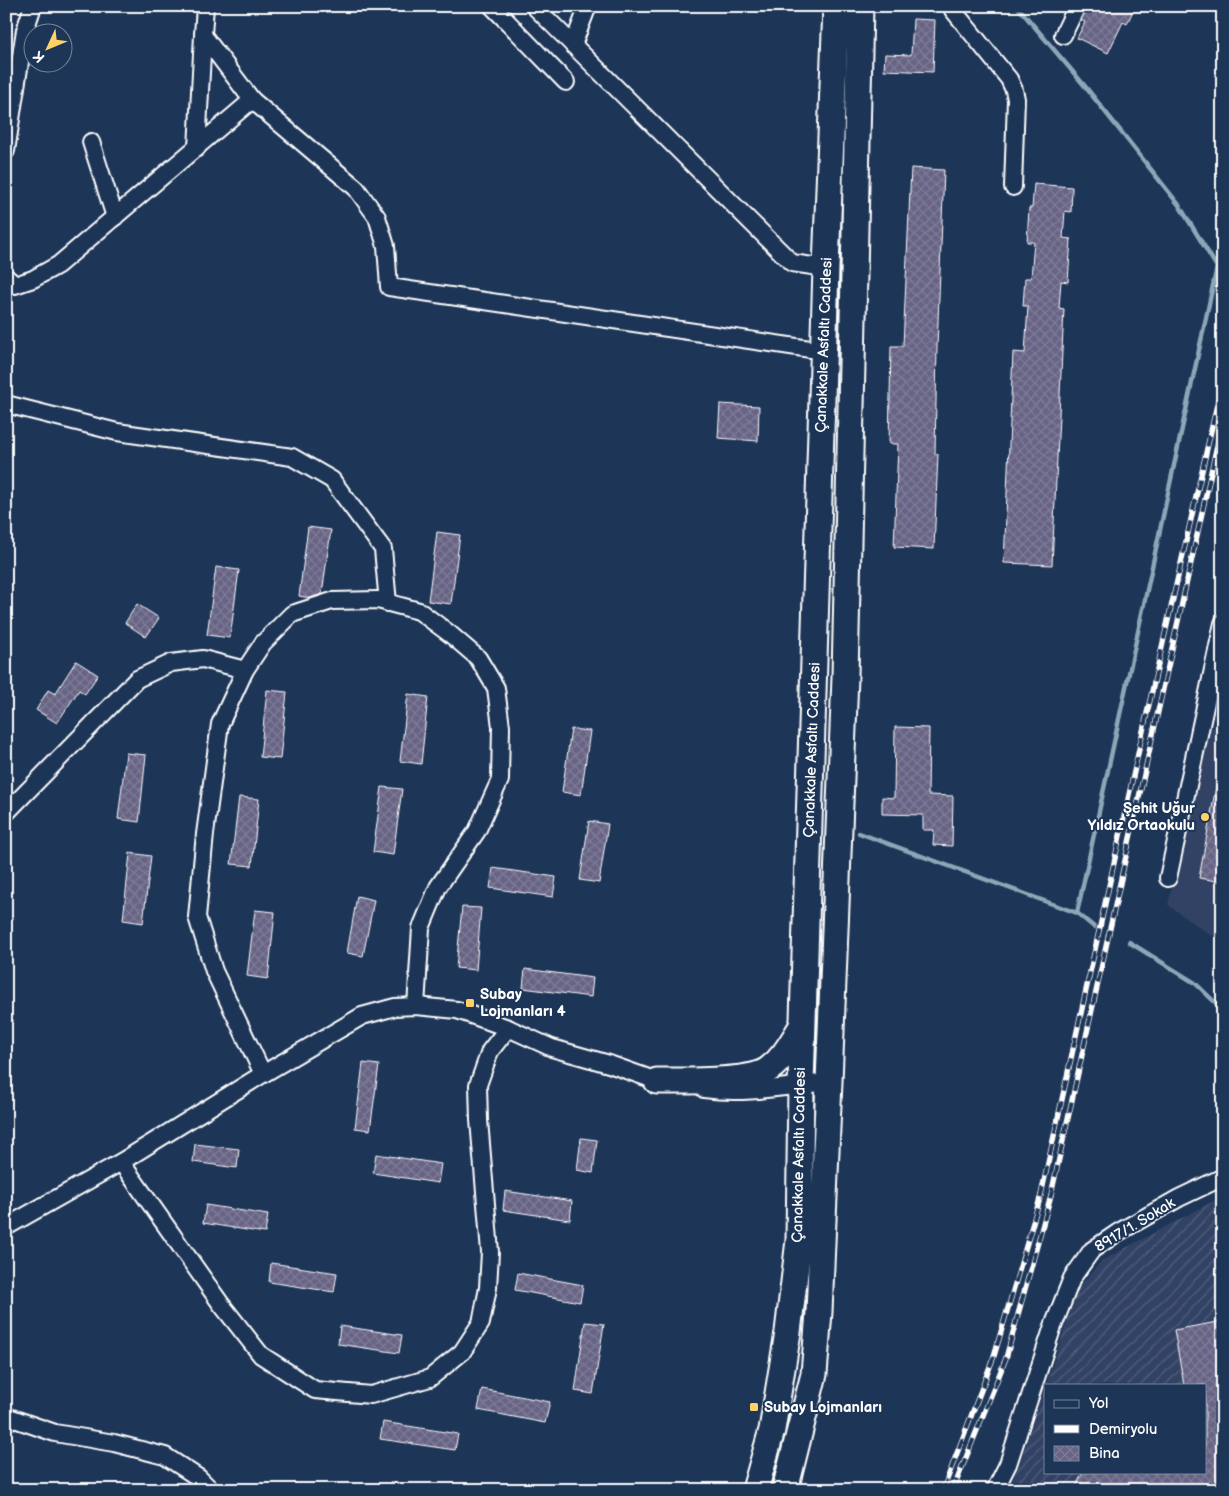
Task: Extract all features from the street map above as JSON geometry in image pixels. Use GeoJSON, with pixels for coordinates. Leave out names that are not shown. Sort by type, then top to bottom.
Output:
{"type":"FeatureCollection","features":[{"type":"Feature","properties":{"kind":"highway","name":"Çanakkale Asfaltı Caddesi"},"geometry":{"type":"LineString","coordinates":[[755,1490],[772,1430],[788,1332],[799,1240],[801,1085],[826,268],[836,6]]}},
{"type":"Feature","properties":{"kind":"highway","name":"Çanakkale Asfaltı Caddesi"},"geometry":{"type":"LineString","coordinates":[[785,1490],[814,1374],[829,1082],[844,677],[860,6]]}},
{"type":"Feature","properties":{"kind":"highway"},"geometry":{"type":"LineString","coordinates":[[859,58],[872,6]]}},
{"type":"Feature","properties":{"kind":"highway"},"geometry":{"type":"LineString","coordinates":[[657,1081],[737,1079],[767,1071],[782,1058],[803,1024]]}},
{"type":"Feature","properties":{"kind":"street"},"geometry":{"type":"LineString","coordinates":[[6,150],[25,30],[33,6]]}},
{"type":"Feature","properties":{"kind":"street"},"geometry":{"type":"LineString","coordinates":[[197,148],[206,6]]}},
{"type":"Feature","properties":{"kind":"street"},"geometry":{"type":"LineString","coordinates":[[492,6],[566,82]]}},
{"type":"Feature","properties":{"kind":"street"},"geometry":{"type":"LineString","coordinates":[[534,6],[792,263],[826,268]]}},
{"type":"Feature","properties":{"kind":"street"},"geometry":{"type":"LineString","coordinates":[[573,45],[588,6]]}},
{"type":"Feature","properties":{"kind":"street"},"geometry":{"type":"LineString","coordinates":[[952,6],[1010,80],[1014,90],[1016,99],[1013,187]]}},
{"type":"Feature","properties":{"kind":"street"},"geometry":{"type":"LineString","coordinates":[[1063,35],[1077,6]]}},
{"type":"Feature","properties":{"kind":"street"},"geometry":{"type":"LineString","coordinates":[[203,35],[252,100],[356,188],[377,218],[386,246],[389,287],[824,351]]}},
{"type":"Feature","properties":{"kind":"street"},"geometry":{"type":"LineString","coordinates":[[6,278],[15,285],[33,279],[58,265],[252,100]]}},
{"type":"Feature","properties":{"kind":"street"},"geometry":{"type":"LineString","coordinates":[[91,142],[115,217]]}},
{"type":"Feature","properties":{"kind":"street"},"geometry":{"type":"LineString","coordinates":[[6,404],[117,432],[292,457],[332,480],[383,550],[388,603]]}},
{"type":"Feature","properties":{"kind":"street"},"geometry":{"type":"LineString","coordinates":[[264,1074],[214,971],[197,917],[205,834],[220,724],[245,670],[263,643],[292,614],[332,600],[378,600],[419,611],[478,658],[496,688],[501,727],[500,780],[477,831],[438,886],[421,928],[416,1006]]}},
{"type":"Feature","properties":{"kind":"street"},"geometry":{"type":"LineString","coordinates":[[1168,878],[1223,623]]}},
{"type":"Feature","properties":{"kind":"street"},"geometry":{"type":"LineString","coordinates":[[6,813],[137,679],[170,664],[203,658],[245,670]]}},
{"type":"Feature","properties":{"kind":"street"},"geometry":{"type":"LineString","coordinates":[[6,1227],[122,1162],[362,1016],[395,1007],[416,1006],[457,1010],[508,1028],[552,1048],[609,1064],[657,1081],[726,1092],[774,1090],[829,1082]]}},
{"type":"Feature","properties":{"kind":"street"},"geometry":{"type":"LineString","coordinates":[[122,1162],[221,1304],[261,1355],[315,1390],[371,1395],[430,1378],[462,1352],[481,1323],[488,1288],[490,1252],[479,1120],[478,1085],[490,1051],[508,1028]]}},
{"type":"Feature","properties":{"kind":"street","name":"8917/1. Sokak"},"geometry":{"type":"LineString","coordinates":[[995,1490],[1008,1464],[1052,1329],[1072,1278],[1092,1250],[1117,1233],[1223,1176]]}},
{"type":"Feature","properties":{"kind":"street"},"geometry":{"type":"LineString","coordinates":[[6,1416],[55,1434],[114,1444],[165,1456],[200,1478],[211,1490]]}},
{"type":"Feature","properties":{"kind":"shaded area","name":"Şehit Uğur Yıldız Ortaokulu"},"geometry":{"type":"Polygon","coordinates":[[[1207,726],[1223,730],[1223,939],[1210,935],[1168,905],[1207,726]]]}},
{"type":"Feature","properties":{"kind":"shaded area"},"geometry":{"type":"Polygon","coordinates":[[[1223,1196],[1223,1490],[1008,1490],[1018,1468],[1044,1389],[1044,1474],[1206,1474],[1206,1384],[1046,1384],[1078,1288],[1103,1260],[1223,1196]]]}},
{"type":"Feature","properties":{"kind":"building"},"geometry":{"type":"Polygon","coordinates":[[[1087,6],[1135,6],[1127,24],[1123,22],[1108,53],[1077,38],[1085,22],[1081,20],[1087,6]]]}},
{"type":"Feature","properties":{"kind":"building"},"geometry":{"type":"Polygon","coordinates":[[[913,19],[935,20],[933,72],[884,70],[885,54],[911,55],[913,19]]]}},
{"type":"Feature","properties":{"kind":"building"},"geometry":{"type":"Polygon","coordinates":[[[911,168],[944,170],[937,347],[935,454],[938,454],[934,549],[894,547],[898,444],[889,444],[891,346],[903,346],[911,168]]]}},
{"type":"Feature","properties":{"kind":"building"},"geometry":{"type":"Polygon","coordinates":[[[1034,184],[1072,187],[1071,212],[1065,211],[1063,238],[1071,239],[1068,282],[1061,281],[1059,308],[1064,309],[1052,565],[1004,563],[1013,352],[1025,353],[1028,306],[1023,306],[1025,278],[1031,278],[1034,242],[1027,242],[1029,208],[1032,208],[1034,184]]]}},
{"type":"Feature","properties":{"kind":"building"},"geometry":{"type":"Polygon","coordinates":[[[720,404],[759,406],[758,441],[718,438],[720,404]]]}},
{"type":"Feature","properties":{"kind":"building"},"geometry":{"type":"Polygon","coordinates":[[[308,527],[331,530],[322,594],[310,598],[299,596],[308,527]]]}},
{"type":"Feature","properties":{"kind":"building"},"geometry":{"type":"Polygon","coordinates":[[[437,532],[460,535],[451,604],[428,601],[437,532]]]}},
{"type":"Feature","properties":{"kind":"building"},"geometry":{"type":"Polygon","coordinates":[[[216,567],[239,570],[230,638],[207,635],[216,567]]]}},
{"type":"Feature","properties":{"kind":"building"},"geometry":{"type":"Polygon","coordinates":[[[137,604],[159,618],[146,637],[125,623],[137,604]]]}},
{"type":"Feature","properties":{"kind":"building"},"geometry":{"type":"Polygon","coordinates":[[[76,661],[98,675],[85,694],[79,690],[57,723],[36,710],[48,690],[55,694],[76,661]]]}},
{"type":"Feature","properties":{"kind":"building"},"geometry":{"type":"Polygon","coordinates":[[[267,690],[287,692],[280,759],[260,757],[267,690]]]}},
{"type":"Feature","properties":{"kind":"building"},"geometry":{"type":"Polygon","coordinates":[[[408,694],[428,697],[421,764],[400,761],[408,694]]]}},
{"type":"Feature","properties":{"kind":"building"},"geometry":{"type":"Polygon","coordinates":[[[895,727],[929,728],[928,795],[953,796],[952,846],[933,845],[934,830],[923,830],[923,815],[882,814],[882,797],[894,798],[895,727]]]}},
{"type":"Feature","properties":{"kind":"building"},"geometry":{"type":"Polygon","coordinates":[[[571,729],[590,731],[581,795],[562,792],[571,729]]]}},
{"type":"Feature","properties":{"kind":"building"},"geometry":{"type":"Polygon","coordinates":[[[126,753],[146,755],[139,822],[118,819],[126,753]]]}},
{"type":"Feature","properties":{"kind":"building"},"geometry":{"type":"Polygon","coordinates":[[[1217,781],[1223,781],[1223,882],[1199,878],[1217,781]]]}},
{"type":"Feature","properties":{"kind":"building"},"geometry":{"type":"Polygon","coordinates":[[[382,787],[402,789],[393,855],[373,852],[382,787]]]}},
{"type":"Feature","properties":{"kind":"building"},"geometry":{"type":"Polygon","coordinates":[[[239,797],[259,799],[252,866],[231,864],[239,797]]]}},
{"type":"Feature","properties":{"kind":"building"},"geometry":{"type":"Polygon","coordinates":[[[589,821],[608,824],[599,883],[580,880],[589,821]]]}},
{"type":"Feature","properties":{"kind":"building"},"geometry":{"type":"Polygon","coordinates":[[[130,853],[151,856],[143,923],[123,920],[130,853]]]}},
{"type":"Feature","properties":{"kind":"building"},"geometry":{"type":"Polygon","coordinates":[[[493,868],[556,877],[553,897],[490,888],[493,868]]]}},
{"type":"Feature","properties":{"kind":"building"},"geometry":{"type":"Polygon","coordinates":[[[357,896],[374,900],[363,956],[347,953],[357,896]]]}},
{"type":"Feature","properties":{"kind":"building"},"geometry":{"type":"Polygon","coordinates":[[[462,907],[481,908],[476,970],[456,968],[462,907]]]}},
{"type":"Feature","properties":{"kind":"building"},"geometry":{"type":"Polygon","coordinates":[[[255,910],[275,912],[268,979],[247,976],[255,910]]]}},
{"type":"Feature","properties":{"kind":"building"},"geometry":{"type":"Polygon","coordinates":[[[525,969],[593,978],[591,997],[523,988],[525,969]]]}},
{"type":"Feature","properties":{"kind":"building"},"geometry":{"type":"Polygon","coordinates":[[[363,1063],[379,1065],[370,1130],[355,1128],[363,1063]]]}},
{"type":"Feature","properties":{"kind":"building"},"geometry":{"type":"Polygon","coordinates":[[[581,1138],[597,1140],[593,1173],[577,1170],[581,1138]]]}},
{"type":"Feature","properties":{"kind":"building"},"geometry":{"type":"Polygon","coordinates":[[[195,1144],[239,1149],[237,1168],[193,1162],[195,1144]]]}},
{"type":"Feature","properties":{"kind":"building"},"geometry":{"type":"Polygon","coordinates":[[[376,1154],[441,1164],[438,1183],[373,1173],[376,1154]]]}},
{"type":"Feature","properties":{"kind":"building"},"geometry":{"type":"Polygon","coordinates":[[[505,1191],[572,1201],[570,1220],[503,1210],[505,1191]]]}},
{"type":"Feature","properties":{"kind":"building"},"geometry":{"type":"Polygon","coordinates":[[[206,1205],[268,1215],[265,1233],[203,1223],[206,1205]]]}},
{"type":"Feature","properties":{"kind":"building"},"geometry":{"type":"Polygon","coordinates":[[[271,1263],[337,1273],[334,1292],[269,1282],[271,1263]]]}},
{"type":"Feature","properties":{"kind":"building"},"geometry":{"type":"Polygon","coordinates":[[[518,1273],[583,1285],[580,1302],[515,1290],[518,1273]]]}},
{"type":"Feature","properties":{"kind":"building"},"geometry":{"type":"Polygon","coordinates":[[[1223,1321],[1223,1490],[1074,1490],[1082,1474],[1206,1474],[1206,1384],[1184,1384],[1174,1330],[1223,1321]]]}},
{"type":"Feature","properties":{"kind":"building"},"geometry":{"type":"Polygon","coordinates":[[[585,1322],[604,1324],[593,1394],[575,1391],[585,1322]]]}},
{"type":"Feature","properties":{"kind":"building"},"geometry":{"type":"Polygon","coordinates":[[[340,1326],[402,1335],[399,1353],[338,1344],[340,1326]]]}},
{"type":"Feature","properties":{"kind":"building"},"geometry":{"type":"Polygon","coordinates":[[[482,1389],[550,1402],[545,1423],[478,1410],[482,1389]]]}},
{"type":"Feature","properties":{"kind":"building"},"geometry":{"type":"Polygon","coordinates":[[[383,1422],[458,1434],[455,1450],[380,1439],[383,1422]]]}},
{"type":"Feature","properties":{"kind":"waterway"},"geometry":{"type":"LineString","coordinates":[[1017,6],[1084,85],[1179,205],[1217,267],[1077,913],[1094,927]]}},
{"type":"Feature","properties":{"kind":"waterway"},"geometry":{"type":"LineString","coordinates":[[859,833],[1077,913]]}},
{"type":"Feature","properties":{"kind":"waterway"},"geometry":{"type":"LineString","coordinates":[[1129,942],[1195,983],[1223,1010]]}},
{"type":"Feature","properties":{"kind":"railway"},"geometry":{"type":"LineString","coordinates":[[943,1490],[994,1356],[1041,1195],[1223,378]]}},
{"type":"Feature","properties":{"kind":"railway"},"geometry":{"type":"LineString","coordinates":[[953,1490],[1006,1358],[1051,1195],[1223,418]]}},
{"type":"Feature","properties":{"kind":"place","name":"Şehit Uğur Yıldız Ortaokulu"},"geometry":{"type":"Point","coordinates":[1205,817]}},
{"type":"Feature","properties":{"kind":"place","name":"Subay Lojmanları 4"},"geometry":{"type":"Point","coordinates":[470,1003]}},
{"type":"Feature","properties":{"kind":"place","name":"Subay Lojmanları"},"geometry":{"type":"Point","coordinates":[754,1407]}}]}
